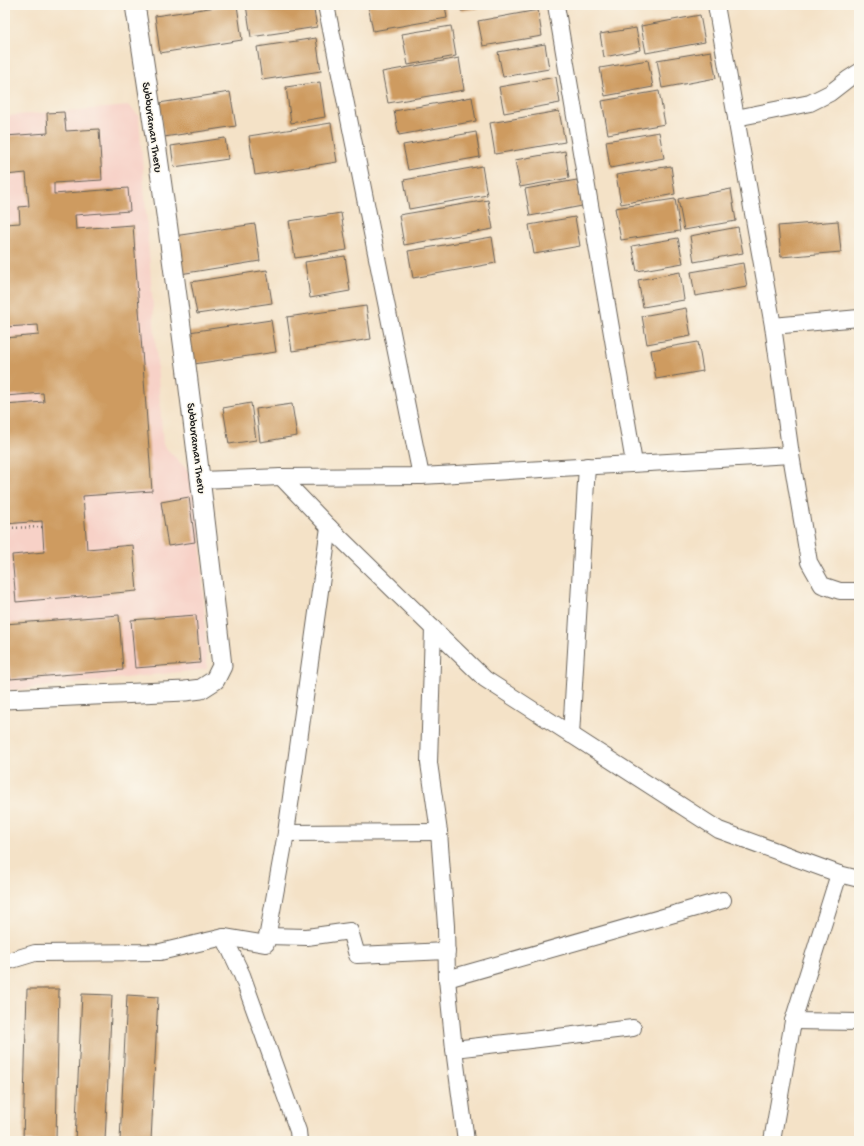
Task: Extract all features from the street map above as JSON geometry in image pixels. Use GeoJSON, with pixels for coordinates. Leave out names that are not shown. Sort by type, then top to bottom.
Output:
{"type":"FeatureCollection","features":[{"type":"Feature","properties":{"kind":"street","name":"Subburaman Theru"},"geometry":{"type":"LineString","coordinates":[[5,699],[201,689],[215,680],[222,666],[201,480],[151,108],[135,5]]}},
{"type":"Feature","properties":{"kind":"street"},"geometry":{"type":"LineString","coordinates":[[326,5],[421,476]]}},
{"type":"Feature","properties":{"kind":"street"},"geometry":{"type":"LineString","coordinates":[[556,5],[634,463]]}},
{"type":"Feature","properties":{"kind":"street"},"geometry":{"type":"LineString","coordinates":[[716,5],[773,326],[791,455],[809,562],[822,585],[840,591],[859,591]]}},
{"type":"Feature","properties":{"kind":"street"},"geometry":{"type":"LineString","coordinates":[[736,118],[810,103],[830,92],[859,72]]}},
{"type":"Feature","properties":{"kind":"street"},"geometry":{"type":"LineString","coordinates":[[773,326],[859,318]]}},
{"type":"Feature","properties":{"kind":"street"},"geometry":{"type":"LineString","coordinates":[[201,480],[281,477],[421,476],[791,455]]}},
{"type":"Feature","properties":{"kind":"street"},"geometry":{"type":"LineString","coordinates":[[570,735],[586,466]]}},
{"type":"Feature","properties":{"kind":"street"},"geometry":{"type":"LineString","coordinates":[[281,477],[329,527],[485,679],[719,830],[839,874],[859,879]]}},
{"type":"Feature","properties":{"kind":"street"},"geometry":{"type":"LineString","coordinates":[[5,962],[35,953],[160,952],[224,936],[266,944],[286,833],[329,527]]}},
{"type":"Feature","properties":{"kind":"street"},"geometry":{"type":"LineString","coordinates":[[433,628],[428,763],[439,832],[446,926],[447,979],[454,1049],[466,1141]]}},
{"type":"Feature","properties":{"kind":"street"},"geometry":{"type":"LineString","coordinates":[[286,833],[439,832]]}},
{"type":"Feature","properties":{"kind":"street"},"geometry":{"type":"LineString","coordinates":[[772,1141],[793,1021],[839,874]]}},
{"type":"Feature","properties":{"kind":"street"},"geometry":{"type":"LineString","coordinates":[[447,979],[723,900]]}},
{"type":"Feature","properties":{"kind":"street"},"geometry":{"type":"LineString","coordinates":[[267,936],[307,937],[350,931],[357,955],[447,951]]}},
{"type":"Feature","properties":{"kind":"street"},"geometry":{"type":"LineString","coordinates":[[224,936],[242,976],[298,1131],[300,1141]]}},
{"type":"Feature","properties":{"kind":"street"},"geometry":{"type":"LineString","coordinates":[[793,1021],[859,1022]]}},
{"type":"Feature","properties":{"kind":"street"},"geometry":{"type":"LineString","coordinates":[[454,1049],[633,1028]]}},
{"type":"Feature","properties":{"kind":"path"},"geometry":{"type":"LineString","coordinates":[[5,528],[42,527]]}},
{"type":"Feature","properties":{"kind":"shaded area"},"geometry":{"type":"Polygon","coordinates":[[[129,106],[139,116],[163,445],[198,481],[207,669],[5,691],[5,116],[129,106]]]}},
{"type":"Feature","properties":{"kind":"building"},"geometry":{"type":"Polygon","coordinates":[[[237,5],[242,40],[160,53],[155,16],[237,5]]]}},
{"type":"Feature","properties":{"kind":"building"},"geometry":{"type":"Polygon","coordinates":[[[246,5],[313,5],[317,27],[251,37],[246,5]]]}},
{"type":"Feature","properties":{"kind":"building"},"geometry":{"type":"Polygon","coordinates":[[[368,5],[445,5],[447,18],[373,31],[368,5]]]}},
{"type":"Feature","properties":{"kind":"building"},"geometry":{"type":"Polygon","coordinates":[[[460,5],[492,5],[492,6],[461,11],[460,5]]]}},
{"type":"Feature","properties":{"kind":"building"},"geometry":{"type":"Polygon","coordinates":[[[538,10],[542,36],[483,46],[478,21],[538,10]]]}},
{"type":"Feature","properties":{"kind":"building"},"geometry":{"type":"Polygon","coordinates":[[[700,15],[705,42],[646,53],[641,26],[700,15]]]}},
{"type":"Feature","properties":{"kind":"building"},"geometry":{"type":"Polygon","coordinates":[[[451,26],[456,56],[408,65],[402,34],[451,26]]]}},
{"type":"Feature","properties":{"kind":"building"},"geometry":{"type":"Polygon","coordinates":[[[636,28],[640,50],[604,57],[600,34],[636,28]]]}},
{"type":"Feature","properties":{"kind":"building"},"geometry":{"type":"Polygon","coordinates":[[[316,38],[321,71],[262,80],[257,47],[316,38]]]}},
{"type":"Feature","properties":{"kind":"building"},"geometry":{"type":"Polygon","coordinates":[[[545,44],[549,69],[503,77],[498,52],[545,44]]]}},
{"type":"Feature","properties":{"kind":"building"},"geometry":{"type":"Polygon","coordinates":[[[711,51],[716,78],[662,88],[657,60],[711,51]]]}},
{"type":"Feature","properties":{"kind":"building"},"geometry":{"type":"Polygon","coordinates":[[[459,58],[464,90],[388,103],[382,72],[459,58]]]}},
{"type":"Feature","properties":{"kind":"building"},"geometry":{"type":"Polygon","coordinates":[[[648,60],[653,87],[605,96],[600,68],[648,60]]]}},
{"type":"Feature","properties":{"kind":"building"},"geometry":{"type":"Polygon","coordinates":[[[556,77],[560,103],[504,113],[499,87],[556,77]]]}},
{"type":"Feature","properties":{"kind":"building"},"geometry":{"type":"Polygon","coordinates":[[[320,82],[325,117],[291,123],[286,87],[320,82]]]}},
{"type":"Feature","properties":{"kind":"building"},"geometry":{"type":"Polygon","coordinates":[[[659,91],[665,124],[608,134],[602,101],[659,91]]]}},
{"type":"Feature","properties":{"kind":"building"},"geometry":{"type":"Polygon","coordinates":[[[230,92],[236,126],[164,137],[159,103],[230,92]]]}},
{"type":"Feature","properties":{"kind":"building"},"geometry":{"type":"Polygon","coordinates":[[[472,97],[476,121],[399,135],[394,111],[472,97]]]}},
{"type":"Feature","properties":{"kind":"building"},"geometry":{"type":"Polygon","coordinates":[[[559,111],[565,142],[495,154],[490,123],[559,111]]]}},
{"type":"Feature","properties":{"kind":"building"},"geometry":{"type":"Polygon","coordinates":[[[64,112],[66,131],[99,129],[102,180],[54,183],[54,194],[128,188],[130,211],[75,215],[76,229],[133,225],[152,491],[83,496],[87,549],[133,545],[137,591],[16,602],[12,555],[44,552],[42,521],[5,524],[5,405],[44,402],[43,393],[5,396],[5,338],[39,335],[38,325],[5,327],[5,224],[20,223],[19,207],[29,206],[26,173],[5,175],[5,136],[48,133],[47,113],[64,112]]]}},
{"type":"Feature","properties":{"kind":"building"},"geometry":{"type":"Polygon","coordinates":[[[331,123],[337,162],[255,175],[249,136],[331,123]]]}},
{"type":"Feature","properties":{"kind":"building"},"geometry":{"type":"Polygon","coordinates":[[[476,132],[480,157],[408,170],[403,145],[476,132]]]}},
{"type":"Feature","properties":{"kind":"building"},"geometry":{"type":"Polygon","coordinates":[[[659,132],[664,158],[610,168],[606,141],[659,132]]]}},
{"type":"Feature","properties":{"kind":"building"},"geometry":{"type":"Polygon","coordinates":[[[225,138],[228,159],[174,167],[171,146],[225,138]]]}},
{"type":"Feature","properties":{"kind":"building"},"geometry":{"type":"Polygon","coordinates":[[[565,151],[569,178],[520,187],[515,160],[565,151]]]}},
{"type":"Feature","properties":{"kind":"building"},"geometry":{"type":"Polygon","coordinates":[[[482,166],[487,195],[409,209],[404,180],[482,166]]]}},
{"type":"Feature","properties":{"kind":"building"},"geometry":{"type":"Polygon","coordinates":[[[671,166],[675,194],[621,204],[616,175],[671,166]]]}},
{"type":"Feature","properties":{"kind":"building"},"geometry":{"type":"Polygon","coordinates":[[[577,180],[582,206],[530,216],[525,189],[577,180]]]}},
{"type":"Feature","properties":{"kind":"building"},"geometry":{"type":"Polygon","coordinates":[[[731,189],[736,221],[684,230],[678,199],[731,189]]]}},
{"type":"Feature","properties":{"kind":"building"},"geometry":{"type":"Polygon","coordinates":[[[675,199],[680,231],[621,240],[615,208],[675,199]]]}},
{"type":"Feature","properties":{"kind":"building"},"geometry":{"type":"Polygon","coordinates":[[[488,200],[493,229],[404,245],[399,215],[488,200]]]}},
{"type":"Feature","properties":{"kind":"building"},"geometry":{"type":"Polygon","coordinates":[[[341,213],[347,250],[295,258],[289,221],[341,213]]]}},
{"type":"Feature","properties":{"kind":"building"},"geometry":{"type":"Polygon","coordinates":[[[575,217],[580,246],[534,254],[529,225],[575,217]]]}},
{"type":"Feature","properties":{"kind":"building"},"geometry":{"type":"Polygon","coordinates":[[[838,221],[841,252],[781,257],[778,226],[838,221]]]}},
{"type":"Feature","properties":{"kind":"building"},"geometry":{"type":"Polygon","coordinates":[[[255,224],[260,261],[180,274],[174,236],[255,224]]]}},
{"type":"Feature","properties":{"kind":"building"},"geometry":{"type":"Polygon","coordinates":[[[738,227],[743,253],[694,262],[690,236],[738,227]]]}},
{"type":"Feature","properties":{"kind":"building"},"geometry":{"type":"Polygon","coordinates":[[[492,237],[496,263],[413,278],[408,251],[492,237]]]}},
{"type":"Feature","properties":{"kind":"building"},"geometry":{"type":"Polygon","coordinates":[[[678,238],[683,263],[637,271],[632,246],[678,238]]]}},
{"type":"Feature","properties":{"kind":"building"},"geometry":{"type":"Polygon","coordinates":[[[345,256],[350,291],[310,298],[305,262],[345,256]]]}},
{"type":"Feature","properties":{"kind":"building"},"geometry":{"type":"Polygon","coordinates":[[[743,263],[747,287],[695,296],[691,272],[743,263]]]}},
{"type":"Feature","properties":{"kind":"building"},"geometry":{"type":"Polygon","coordinates":[[[267,270],[272,303],[197,314],[191,282],[267,270]]]}},
{"type":"Feature","properties":{"kind":"building"},"geometry":{"type":"Polygon","coordinates":[[[680,272],[684,300],[643,307],[638,280],[680,272]]]}},
{"type":"Feature","properties":{"kind":"building"},"geometry":{"type":"Polygon","coordinates":[[[366,306],[371,339],[292,351],[287,317],[366,306]]]}},
{"type":"Feature","properties":{"kind":"building"},"geometry":{"type":"Polygon","coordinates":[[[686,308],[691,336],[647,344],[642,316],[686,308]]]}},
{"type":"Feature","properties":{"kind":"building"},"geometry":{"type":"Polygon","coordinates":[[[271,320],[276,352],[187,365],[182,333],[271,320]]]}},
{"type":"Feature","properties":{"kind":"building"},"geometry":{"type":"Polygon","coordinates":[[[698,342],[703,371],[656,379],[651,350],[698,342]]]}},
{"type":"Feature","properties":{"kind":"building"},"geometry":{"type":"Polygon","coordinates":[[[251,403],[256,440],[229,444],[223,408],[251,403]]]}},
{"type":"Feature","properties":{"kind":"building"},"geometry":{"type":"Polygon","coordinates":[[[292,404],[297,436],[260,442],[256,409],[292,404]]]}},
{"type":"Feature","properties":{"kind":"building"},"geometry":{"type":"Polygon","coordinates":[[[189,497],[195,542],[168,546],[161,502],[189,497]]]}},
{"type":"Feature","properties":{"kind":"building"},"geometry":{"type":"Polygon","coordinates":[[[119,615],[123,670],[10,679],[5,624],[119,615]]]}},
{"type":"Feature","properties":{"kind":"building"},"geometry":{"type":"Polygon","coordinates":[[[196,615],[200,663],[135,668],[131,620],[196,615]]]}},
{"type":"Feature","properties":{"kind":"building"},"geometry":{"type":"Polygon","coordinates":[[[27,989],[59,989],[56,1141],[23,1141],[27,989]]]}},
{"type":"Feature","properties":{"kind":"building"},"geometry":{"type":"Polygon","coordinates":[[[82,994],[112,995],[105,1141],[75,1141],[82,994]]]}},
{"type":"Feature","properties":{"kind":"building"},"geometry":{"type":"Polygon","coordinates":[[[127,995],[158,997],[151,1141],[120,1141],[127,995]]]}}]}
